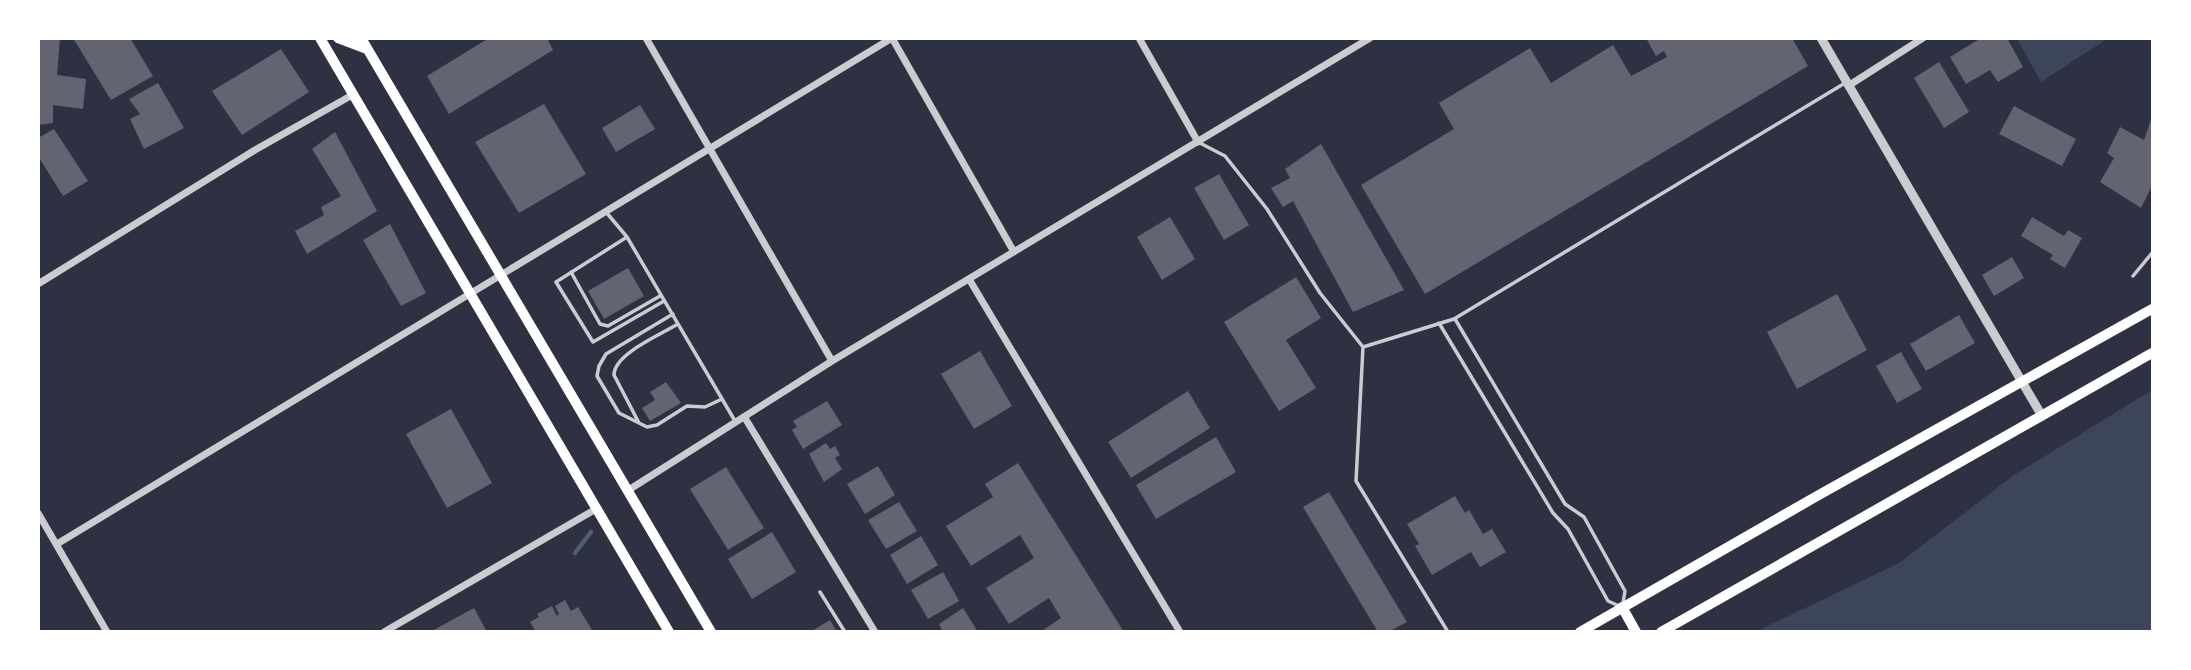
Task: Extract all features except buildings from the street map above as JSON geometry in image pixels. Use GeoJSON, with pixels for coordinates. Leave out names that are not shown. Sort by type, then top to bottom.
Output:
{"type":"FeatureCollection","features":[{"type":"Feature","properties":{"kind":"main road"},"geometry":{"type":"LineString","coordinates":[[320,38],[669,632]]}},
{"type":"Feature","properties":{"kind":"main road"},"geometry":{"type":"LineString","coordinates":[[338,38],[364,44],[711,632]]}},
{"type":"Feature","properties":{"kind":"main road"},"geometry":{"type":"LineString","coordinates":[[1580,632],[2152,309]]}},
{"type":"Feature","properties":{"kind":"main road"},"geometry":{"type":"LineString","coordinates":[[1661,632],[2152,353]]}},
{"type":"Feature","properties":{"kind":"main road"},"geometry":{"type":"LineString","coordinates":[[1622,607],[1636,632]]}},
{"type":"Feature","properties":{"kind":"street"},"geometry":{"type":"LineString","coordinates":[[646,38],[832,361]]}},
{"type":"Feature","properties":{"kind":"street"},"geometry":{"type":"LineString","coordinates":[[57,544],[892,38],[1014,251]]}},
{"type":"Feature","properties":{"kind":"street"},"geometry":{"type":"LineString","coordinates":[[1139,38],[1198,142]]}},
{"type":"Feature","properties":{"kind":"street"},"geometry":{"type":"LineString","coordinates":[[627,491],[832,361],[1370,38]]}},
{"type":"Feature","properties":{"kind":"street"},"geometry":{"type":"LineString","coordinates":[[1821,38],[2042,416]]}},
{"type":"Feature","properties":{"kind":"street"},"geometry":{"type":"LineString","coordinates":[[1847,84],[1923,38]]}},
{"type":"Feature","properties":{"kind":"street"},"geometry":{"type":"LineString","coordinates":[[38,284],[255,150],[354,94]]}},
{"type":"Feature","properties":{"kind":"street"},"geometry":{"type":"LineString","coordinates":[[969,279],[1180,632]]}},
{"type":"Feature","properties":{"kind":"street"},"geometry":{"type":"LineString","coordinates":[[745,418],[875,632]]}},
{"type":"Feature","properties":{"kind":"street"},"geometry":{"type":"LineString","coordinates":[[384,632],[596,509]]}},
{"type":"Feature","properties":{"kind":"street"},"geometry":{"type":"LineString","coordinates":[[38,513],[107,632]]}},
{"type":"Feature","properties":{"kind":"lane"},"geometry":{"type":"LineString","coordinates":[[1363,347],[1454,318],[1847,84]]}},
{"type":"Feature","properties":{"kind":"lane"},"geometry":{"type":"LineString","coordinates":[[1198,142],[1225,156],[1267,209],[1320,293],[1363,347],[1356,481],[1448,632]]}},
{"type":"Feature","properties":{"kind":"lane"},"geometry":{"type":"LineString","coordinates":[[606,212],[627,237],[736,423]]}},
{"type":"Feature","properties":{"kind":"lane"},"geometry":{"type":"LineString","coordinates":[[627,237],[556,282],[593,342],[664,301]]}},
{"type":"Feature","properties":{"kind":"lane"},"geometry":{"type":"LineString","coordinates":[[2133,276],[2152,253]]}},
{"type":"Feature","properties":{"kind":"lane"},"geometry":{"type":"LineString","coordinates":[[571,272],[600,324],[608,326],[661,295]]}},
{"type":"Feature","properties":{"kind":"lane"},"geometry":{"type":"LineString","coordinates":[[673,314],[606,354],[597,376],[619,413],[640,425],[657,425],[687,407],[705,407],[722,399]]}},
{"type":"Feature","properties":{"kind":"lane"},"geometry":{"type":"LineString","coordinates":[[1439,323],[1553,513],[1568,529],[1608,601],[1622,607],[1625,591],[1584,517],[1565,504],[1454,318]]}},
{"type":"Feature","properties":{"kind":"lane"},"geometry":{"type":"LineString","coordinates":[[640,425],[614,375],[614,367],[621,358],[678,324]]}},
{"type":"Feature","properties":{"kind":"lane"},"geometry":{"type":"LineString","coordinates":[[820,592],[845,632]]}},
{"type":"Feature","properties":{"kind":"shaded area"},"geometry":{"type":"Polygon","coordinates":[[[2017,39],[2107,39],[2041,82],[2017,39]]]}},
{"type":"Feature","properties":{"kind":"shaded area"},"geometry":{"type":"Polygon","coordinates":[[[2152,390],[2152,631],[1757,631],[1899,563],[2014,475],[2152,390]]]}},
{"type":"Feature","properties":{"kind":"waterway"},"geometry":{"type":"LineString","coordinates":[[575,553],[591,532]]}}]}
